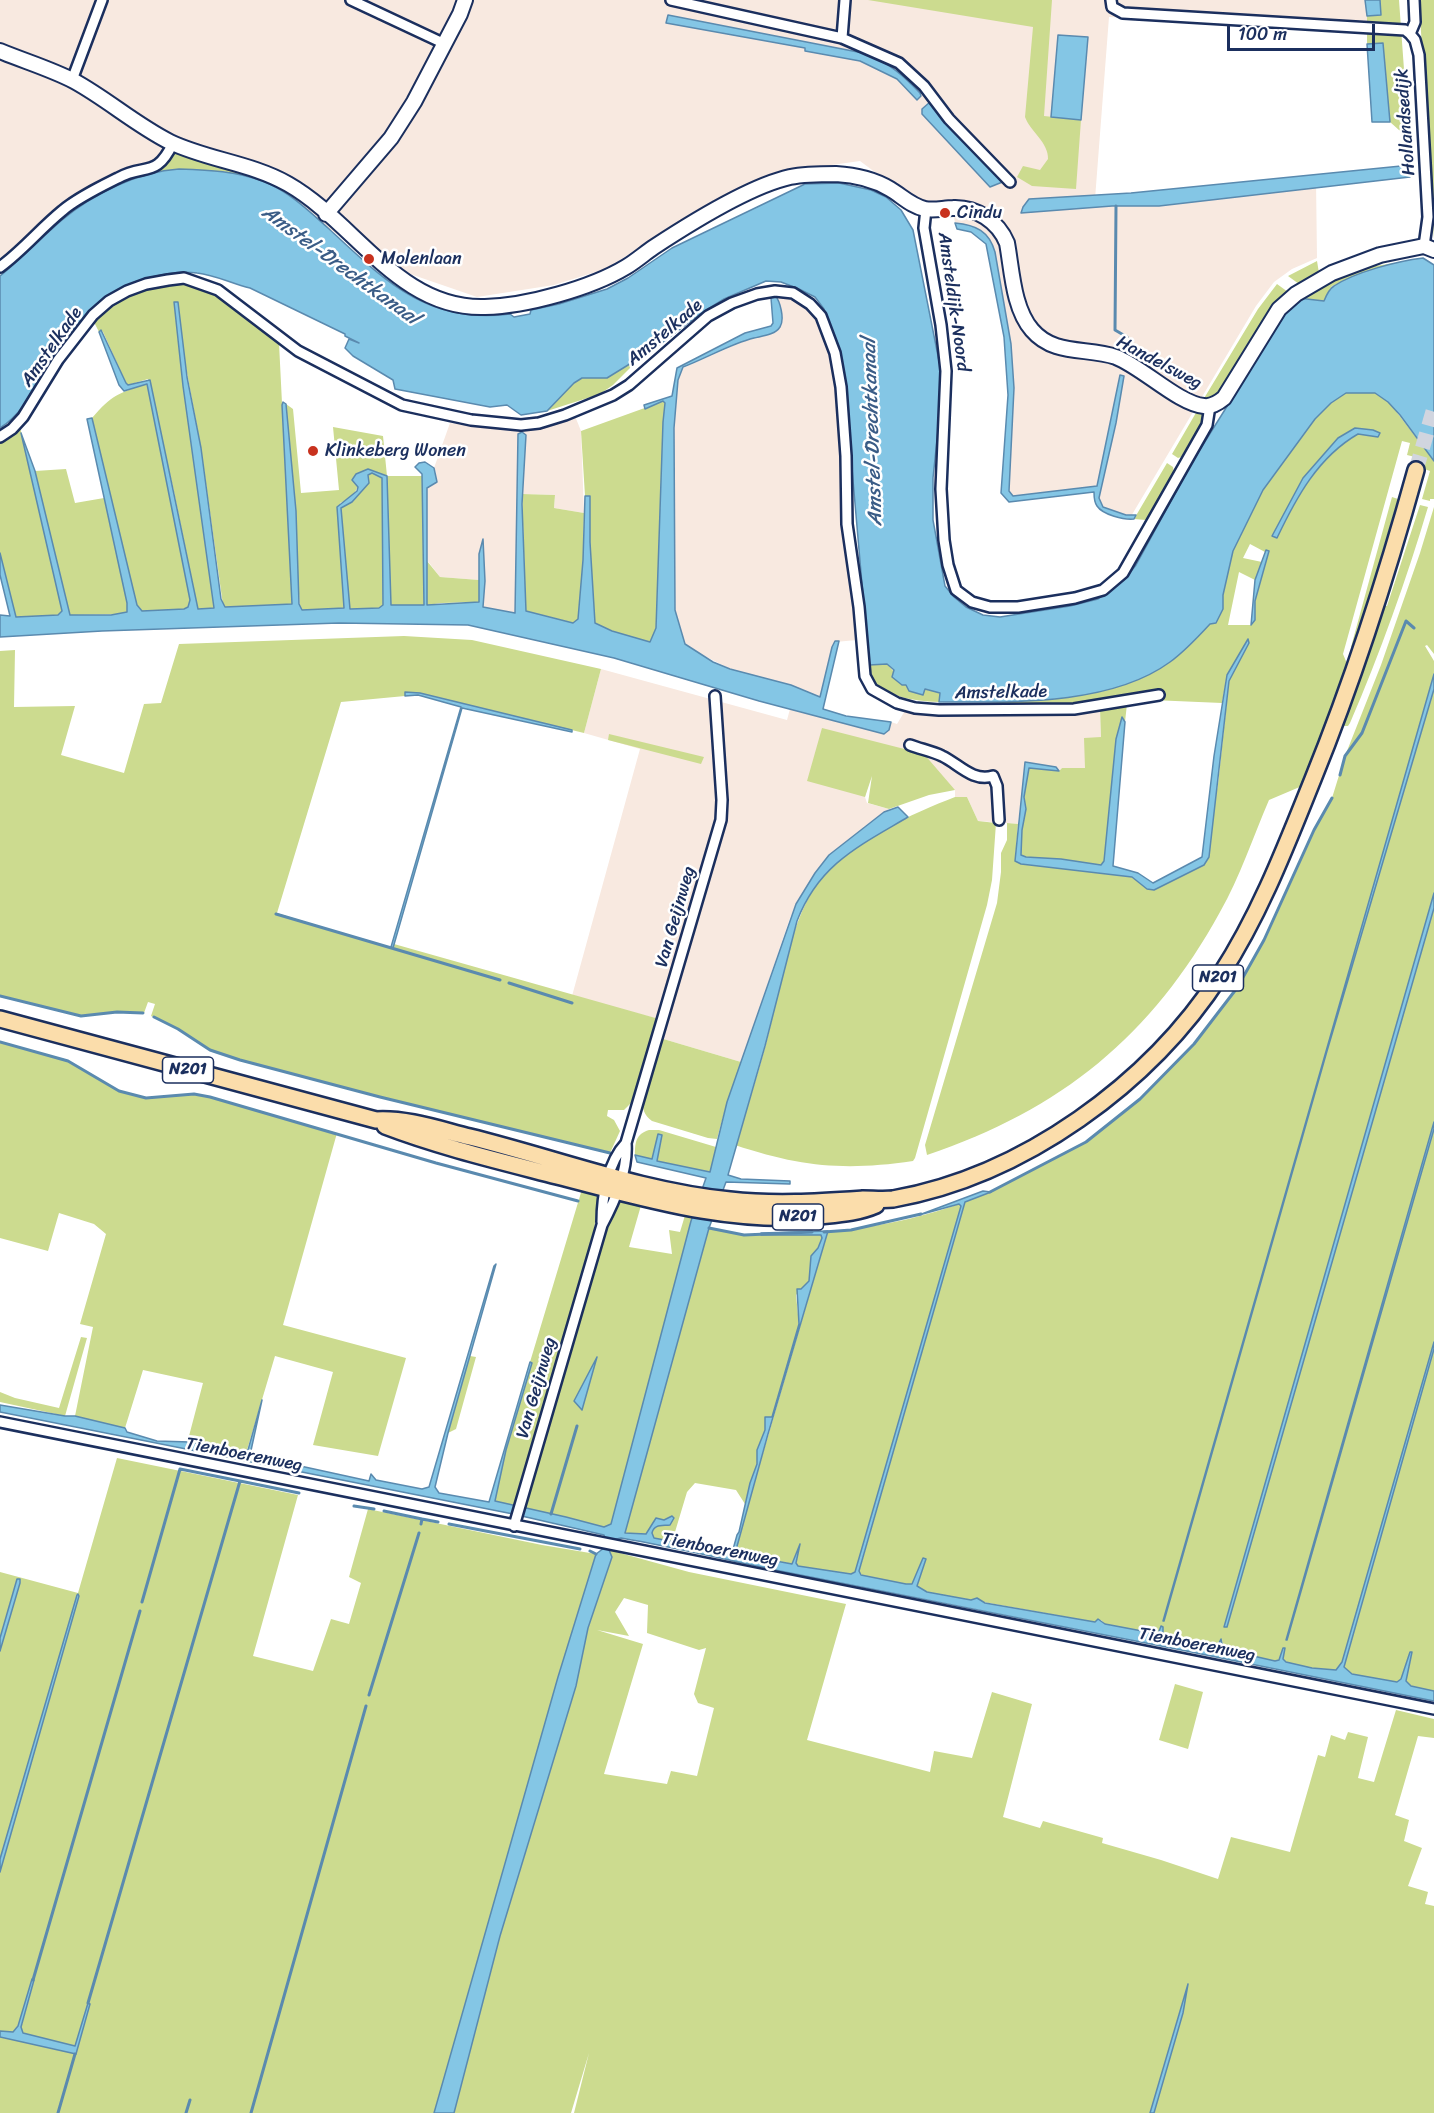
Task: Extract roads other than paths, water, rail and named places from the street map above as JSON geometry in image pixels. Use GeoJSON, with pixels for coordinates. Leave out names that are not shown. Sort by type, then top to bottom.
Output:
{"type":"FeatureCollection","features":[{"type":"Feature","properties":{"kind":"main road","name":"N201"},"geometry":{"type":"LineString","coordinates":[[0,1020],[376,1120],[386,1127],[416,1137],[695,1203],[728,1207],[866,1199],[887,1200],[984,1171],[1063,1130],[1129,1081],[1200,1004],[1240,943],[1275,870],[1339,713],[1378,603],[1416,470]]}},
{"type":"Feature","properties":{"kind":"street"},"geometry":{"type":"LineString","coordinates":[[72,80],[102,0]]}},
{"type":"Feature","properties":{"kind":"street"},"geometry":{"type":"LineString","coordinates":[[351,0],[445,44]]}},
{"type":"Feature","properties":{"kind":"street"},"geometry":{"type":"LineString","coordinates":[[326,214],[391,138],[414,102],[465,0]]}},
{"type":"Feature","properties":{"kind":"street"},"geometry":{"type":"LineString","coordinates":[[671,0],[842,38],[899,63],[924,86],[949,119],[1010,182]]}},
{"type":"Feature","properties":{"kind":"street"},"geometry":{"type":"LineString","coordinates":[[842,38],[845,0]]}},
{"type":"Feature","properties":{"kind":"street"},"geometry":{"type":"LineString","coordinates":[[1111,0],[1112,7],[1123,13],[1405,30],[1410,34]]}},
{"type":"Feature","properties":{"kind":"street","name":"Hollandsedijk"},"geometry":{"type":"LineString","coordinates":[[1414,0],[1415,22],[1410,34],[1417,46],[1429,248]]}},
{"type":"Feature","properties":{"kind":"street","name":"Amsteldijk-Noord"},"geometry":{"type":"LineString","coordinates":[[0,51],[72,80],[173,143],[272,175],[291,186],[415,288],[439,300],[459,306],[505,305],[550,296],[605,278],[725,205],[757,189],[790,177],[838,174],[863,178],[888,188],[910,203],[926,209],[924,228],[941,326],[946,371],[941,489],[944,540],[948,565],[956,590],[972,602],[990,607],[1018,607],[1075,598],[1103,590],[1123,573],[1207,425],[1210,406]]}},
{"type":"Feature","properties":{"kind":"street"},"geometry":{"type":"LineString","coordinates":[[0,267],[64,209],[121,176],[148,170],[160,164],[173,143]]}},
{"type":"Feature","properties":{"kind":"street","name":"Handelsweg"},"geometry":{"type":"LineString","coordinates":[[926,209],[966,208],[979,213],[996,226],[1007,243],[1020,310],[1030,328],[1041,339],[1066,350],[1100,353],[1117,358],[1189,401],[1202,406],[1210,406]]}},
{"type":"Feature","properties":{"kind":"street"},"geometry":{"type":"LineString","coordinates":[[1210,406],[1224,398],[1279,309],[1296,294],[1332,273],[1360,262],[1391,252],[1429,248]]}},
{"type":"Feature","properties":{"kind":"street","name":"Amstelkade"},"geometry":{"type":"LineString","coordinates":[[0,437],[12,429],[23,417],[58,360],[93,315],[109,301],[128,291],[168,280],[184,278],[218,290],[298,351],[402,405],[471,420],[521,425],[540,423],[565,415],[613,395],[629,385],[708,316],[732,303],[757,294],[775,291],[793,293],[810,304],[821,316],[835,353],[841,387],[846,456],[847,524],[859,607],[865,676],[872,689],[897,703],[915,708],[939,710],[1074,709],[1159,695]]}},
{"type":"Feature","properties":{"kind":"street","name":"Van Geijnweg"},"geometry":{"type":"LineString","coordinates":[[515,1523],[602,1225],[602,1210],[627,1154],[626,1143],[721,820],[722,800],[715,696]]}},
{"type":"Feature","properties":{"kind":"street"},"geometry":{"type":"LineString","coordinates":[[910,745],[941,756],[972,775],[987,778],[993,776],[997,786],[999,820]]}},
{"type":"Feature","properties":{"kind":"street","name":"Tienboerenweg"},"geometry":{"type":"LineString","coordinates":[[0,1422],[515,1523],[596,1542],[1434,1709]]}},
{"type":"Feature","properties":{"kind":"water"},"geometry":{"type":"Polygon","coordinates":[[[1365,0],[1380,0],[1381,15],[1367,16],[1365,0]]]}},
{"type":"Feature","properties":{"kind":"water"},"geometry":{"type":"Polygon","coordinates":[[[668,15],[868,54],[896,71],[921,96],[917,100],[897,79],[860,61],[805,51],[805,48],[666,23],[668,15]]]}},
{"type":"Feature","properties":{"kind":"water"},"geometry":{"type":"Polygon","coordinates":[[[1058,35],[1088,37],[1081,120],[1051,117],[1058,35]]]}},
{"type":"Feature","properties":{"kind":"water"},"geometry":{"type":"Polygon","coordinates":[[[1383,43],[1390,122],[1372,122],[1367,44],[1383,43]]]}},
{"type":"Feature","properties":{"kind":"water"},"geometry":{"type":"Polygon","coordinates":[[[930,102],[1005,181],[990,187],[922,114],[922,109],[930,102]]]}},
{"type":"Feature","properties":{"kind":"water"},"geometry":{"type":"Polygon","coordinates":[[[1401,166],[1413,167],[1410,177],[1159,206],[1112,206],[1021,213],[1029,199],[1131,193],[1401,166]]]}},
{"type":"Feature","properties":{"kind":"water","name":"Amstel-Drechtkanaal"},"geometry":{"type":"Polygon","coordinates":[[[179,169],[233,173],[274,186],[306,208],[368,265],[409,295],[454,313],[481,316],[510,314],[514,317],[530,314],[531,310],[607,289],[628,278],[672,248],[805,184],[839,183],[871,190],[886,197],[901,210],[913,230],[940,366],[940,411],[933,478],[933,520],[945,586],[966,607],[983,615],[1000,617],[1070,606],[1098,599],[1124,580],[1136,565],[1194,459],[1290,306],[1298,298],[1324,301],[1332,287],[1353,276],[1389,264],[1423,258],[1434,265],[1434,461],[1388,402],[1375,393],[1346,393],[1331,403],[1315,419],[1263,490],[1233,551],[1223,595],[1223,609],[1216,623],[1210,624],[1170,662],[1146,676],[1119,687],[1089,694],[1027,701],[939,702],[940,693],[925,689],[923,695],[909,691],[906,685],[902,685],[892,677],[894,670],[887,664],[869,665],[845,388],[840,357],[824,309],[815,297],[781,282],[766,281],[724,299],[654,349],[607,378],[582,378],[574,383],[547,411],[521,415],[507,405],[490,407],[395,389],[393,380],[353,356],[345,348],[349,339],[359,343],[345,334],[250,288],[204,274],[186,272],[163,274],[117,290],[90,310],[68,337],[21,409],[0,428],[0,276],[62,220],[88,201],[132,179],[179,169]]]}},
{"type":"Feature","properties":{"kind":"water"},"geometry":{"type":"Polygon","coordinates":[[[955,223],[981,230],[989,239],[995,252],[1011,344],[1014,388],[1009,491],[1013,496],[1097,486],[1120,375],[1124,376],[1116,423],[1099,498],[1103,507],[1126,515],[1136,515],[1134,519],[1119,518],[1104,512],[1096,504],[1094,492],[1009,502],[1001,493],[1008,395],[1004,337],[986,244],[971,232],[957,229],[955,223]]]}},
{"type":"Feature","properties":{"kind":"water"},"geometry":{"type":"Polygon","coordinates":[[[775,295],[781,310],[782,319],[778,330],[736,344],[683,367],[678,380],[674,428],[675,610],[685,644],[713,662],[730,669],[791,685],[820,697],[832,647],[835,641],[839,641],[823,709],[846,716],[891,722],[889,730],[884,734],[759,701],[614,658],[468,625],[339,623],[0,637],[0,615],[10,616],[0,575],[0,553],[16,617],[58,615],[62,611],[21,433],[35,471],[70,615],[111,615],[127,612],[127,603],[87,419],[92,418],[137,605],[142,611],[188,607],[190,600],[147,384],[124,391],[119,385],[99,332],[101,330],[126,383],[128,385],[150,380],[198,609],[214,608],[183,386],[174,302],[178,302],[187,377],[201,448],[221,599],[225,607],[292,604],[283,402],[286,404],[296,511],[299,604],[302,610],[344,608],[337,507],[357,491],[358,487],[352,480],[356,474],[368,469],[387,476],[391,605],[424,605],[422,474],[415,467],[425,462],[434,468],[437,482],[427,488],[427,605],[479,602],[479,554],[483,539],[485,581],[483,607],[515,613],[518,434],[522,432],[526,435],[522,504],[526,611],[573,623],[578,619],[585,496],[590,496],[590,542],[595,623],[612,631],[650,642],[656,628],[665,403],[663,401],[645,409],[644,405],[672,396],[677,368],[745,333],[771,326],[773,323],[771,298],[775,295]],[[372,473],[368,475],[369,483],[352,502],[341,508],[350,609],[379,608],[383,605],[382,478],[372,473]]]}},
{"type":"Feature","properties":{"kind":"water"},"geometry":{"type":"Polygon","coordinates":[[[1355,428],[1380,433],[1378,437],[1358,434],[1331,454],[1300,494],[1277,538],[1272,536],[1303,478],[1338,438],[1355,428]]]}},
{"type":"Feature","properties":{"kind":"water"},"geometry":{"type":"Polygon","coordinates":[[[1266,550],[1269,551],[1255,601],[1255,620],[1251,625],[1255,580],[1266,550]]]}},
{"type":"Feature","properties":{"kind":"water"},"geometry":{"type":"Polygon","coordinates":[[[1248,639],[1249,643],[1229,681],[1209,857],[1204,865],[1154,890],[1147,889],[1132,877],[1021,864],[1015,861],[1025,762],[1056,767],[1059,771],[1029,768],[1024,797],[1026,809],[1021,855],[1101,865],[1104,861],[1116,739],[1122,717],[1125,722],[1113,866],[1138,873],[1153,883],[1202,857],[1214,756],[1227,675],[1248,639]]]}},
{"type":"Feature","properties":{"kind":"water"},"geometry":{"type":"Polygon","coordinates":[[[1434,674],[1434,689],[1163,1621],[1434,674]]]}},
{"type":"Feature","properties":{"kind":"water"},"geometry":{"type":"Polygon","coordinates":[[[405,692],[420,693],[572,730],[572,732],[462,708],[393,948],[391,947],[461,707],[418,695],[405,696],[405,692]]]}},
{"type":"Feature","properties":{"kind":"water"},"geometry":{"type":"Polygon","coordinates":[[[898,807],[908,817],[842,858],[817,885],[806,901],[797,921],[765,1046],[728,1175],[741,1179],[790,1181],[790,1184],[726,1182],[709,1228],[625,1533],[646,1534],[656,1518],[664,1520],[672,1516],[674,1518],[670,1525],[655,1528],[652,1533],[654,1538],[732,1553],[757,1464],[757,1450],[765,1430],[765,1417],[772,1417],[799,1324],[797,1289],[801,1289],[809,1281],[811,1256],[818,1248],[822,1238],[821,1235],[761,1235],[761,1233],[828,1231],[736,1550],[738,1554],[792,1564],[800,1544],[796,1563],[798,1566],[851,1574],[855,1572],[961,1206],[959,1204],[919,1215],[983,1191],[991,1192],[965,1202],[859,1571],[861,1575],[912,1584],[923,1558],[926,1559],[917,1586],[927,1592],[971,1600],[977,1598],[985,1603],[1095,1622],[1098,1619],[1105,1624],[1158,1634],[1161,1626],[1163,1635],[1166,1637],[1216,1649],[1221,1639],[1223,1649],[1275,1661],[1279,1660],[1285,1648],[1283,1659],[1286,1662],[1312,1668],[1336,1670],[1342,1662],[1434,1342],[1434,1349],[1344,1667],[1352,1674],[1397,1682],[1401,1679],[1410,1652],[1412,1652],[1406,1681],[1411,1686],[1434,1691],[1434,1701],[780,1571],[661,1545],[621,1538],[612,1540],[609,1550],[612,1557],[588,1628],[576,1686],[500,1936],[454,2113],[434,2113],[558,1677],[596,1554],[604,1548],[604,1535],[513,1514],[0,1412],[0,1405],[75,1416],[125,1428],[127,1432],[157,1441],[190,1442],[243,1452],[248,1450],[262,1400],[250,1455],[369,1481],[371,1474],[376,1480],[422,1489],[429,1487],[496,1264],[435,1487],[439,1493],[489,1502],[530,1362],[532,1363],[506,1450],[495,1501],[604,1527],[611,1524],[691,1221],[706,1178],[637,1162],[635,1155],[652,1159],[658,1134],[662,1135],[657,1161],[710,1172],[727,1102],[796,904],[829,855],[884,812],[898,807]]]}},
{"type":"Feature","properties":{"kind":"water"},"geometry":{"type":"Polygon","coordinates":[[[1434,893],[1434,908],[1227,1627],[1224,1627],[1434,893]]]}},
{"type":"Feature","properties":{"kind":"water"},"geometry":{"type":"Polygon","coordinates":[[[1434,1122],[1434,1129],[1286,1640],[1434,1122]]]}},
{"type":"Feature","properties":{"kind":"water"},"geometry":{"type":"Polygon","coordinates":[[[597,1357],[582,1410],[574,1401],[597,1357]]]}},
{"type":"Feature","properties":{"kind":"water"},"geometry":{"type":"Polygon","coordinates":[[[17,1579],[20,1579],[20,1583],[0,1651],[0,1638],[17,1579]]]}},
{"type":"Feature","properties":{"kind":"water"},"geometry":{"type":"Polygon","coordinates":[[[78,1594],[79,1596],[0,1872],[0,1859],[78,1594]]]}},
{"type":"Feature","properties":{"kind":"water"},"geometry":{"type":"Polygon","coordinates":[[[32,1979],[34,1980],[21,2027],[23,2033],[75,2046],[88,2003],[90,2004],[76,2054],[0,2037],[0,2031],[13,2032],[18,2026],[32,1979]]]}},
{"type":"Feature","properties":{"kind":"water"},"geometry":{"type":"Polygon","coordinates":[[[1188,1984],[1183,2013],[1154,2113],[1150,2113],[1188,1984]]]}},
{"type":"Feature","properties":{"kind":"waterway"},"geometry":{"type":"LineString","coordinates":[[1116,206],[1115,330],[1127,337],[1124,345]]}},
{"type":"Feature","properties":{"kind":"waterway"},"geometry":{"type":"LineString","coordinates":[[1340,775],[1345,756],[1362,733],[1406,621],[1414,628]]}},
{"type":"Feature","properties":{"kind":"waterway"},"geometry":{"type":"LineString","coordinates":[[990,1192],[1086,1142],[1140,1099],[1194,1044],[1237,988],[1264,940],[1314,830],[1332,798]]}},
{"type":"Feature","properties":{"kind":"waterway"},"geometry":{"type":"LineString","coordinates":[[276,914],[500,980]]}},
{"type":"Feature","properties":{"kind":"waterway"},"geometry":{"type":"LineString","coordinates":[[509,983],[572,1003]]}},
{"type":"Feature","properties":{"kind":"waterway"},"geometry":{"type":"LineString","coordinates":[[0,996],[81,1016],[117,1012],[143,1013]]}},
{"type":"Feature","properties":{"kind":"waterway"},"geometry":{"type":"LineString","coordinates":[[154,1017],[178,1029],[210,1050],[240,1060],[610,1153]]}},
{"type":"Feature","properties":{"kind":"waterway"},"geometry":{"type":"LineString","coordinates":[[0,1042],[68,1061],[119,1091],[146,1098],[194,1094],[210,1097],[436,1163],[578,1201]]}},
{"type":"Feature","properties":{"kind":"waterway"},"geometry":{"type":"LineString","coordinates":[[824,1232],[851,1230],[921,1214]]}},
{"type":"Feature","properties":{"kind":"waterway"},"geometry":{"type":"LineString","coordinates":[[709,1228],[744,1235],[812,1232]]}},
{"type":"Feature","properties":{"kind":"waterway"},"geometry":{"type":"LineString","coordinates":[[551,1514],[577,1426]]}},
{"type":"Feature","properties":{"kind":"waterway"},"geometry":{"type":"LineString","coordinates":[[142,1602],[180,1469],[240,1481]]}},
{"type":"Feature","properties":{"kind":"waterway"},"geometry":{"type":"LineString","coordinates":[[88,2003],[240,1481],[299,1493]]}},
{"type":"Feature","properties":{"kind":"waterway"},"geometry":{"type":"LineString","coordinates":[[354,1506],[374,1509]]}},
{"type":"Feature","properties":{"kind":"waterway"},"geometry":{"type":"LineString","coordinates":[[384,1511],[422,1519]]}},
{"type":"Feature","properties":{"kind":"waterway"},"geometry":{"type":"LineString","coordinates":[[421,1524],[422,1519],[438,1522]]}},
{"type":"Feature","properties":{"kind":"waterway"},"geometry":{"type":"LineString","coordinates":[[449,1524],[580,1549]]}},
{"type":"Feature","properties":{"kind":"waterway"},"geometry":{"type":"LineString","coordinates":[[369,1695],[419,1533]]}},
{"type":"Feature","properties":{"kind":"waterway"},"geometry":{"type":"LineString","coordinates":[[590,1551],[596,1554]]}},
{"type":"Feature","properties":{"kind":"waterway"},"geometry":{"type":"LineString","coordinates":[[33,1980],[140,1611]]}},
{"type":"Feature","properties":{"kind":"waterway"},"geometry":{"type":"LineString","coordinates":[[251,2113],[366,1706]]}},
{"type":"Feature","properties":{"kind":"waterway"},"geometry":{"type":"LineString","coordinates":[[58,2113],[75,2054]]}},
{"type":"Feature","properties":{"kind":"waterway"},"geometry":{"type":"LineString","coordinates":[[186,2113],[190,2100]]}},
{"type":"Feature","properties":{"kind":"tunnel"},"geometry":{"type":"LineString","coordinates":[[1416,470],[1434,408]]}},
{"type":"Feature","properties":{"kind":"place","name":"Cindu"},"geometry":{"type":"Point","coordinates":[945,213]}},
{"type":"Feature","properties":{"kind":"place","name":"Molenlaan"},"geometry":{"type":"Point","coordinates":[369,259]}},
{"type":"Feature","properties":{"kind":"place","name":"Klinkeberg Wonen"},"geometry":{"type":"Point","coordinates":[313,451]}}]}
